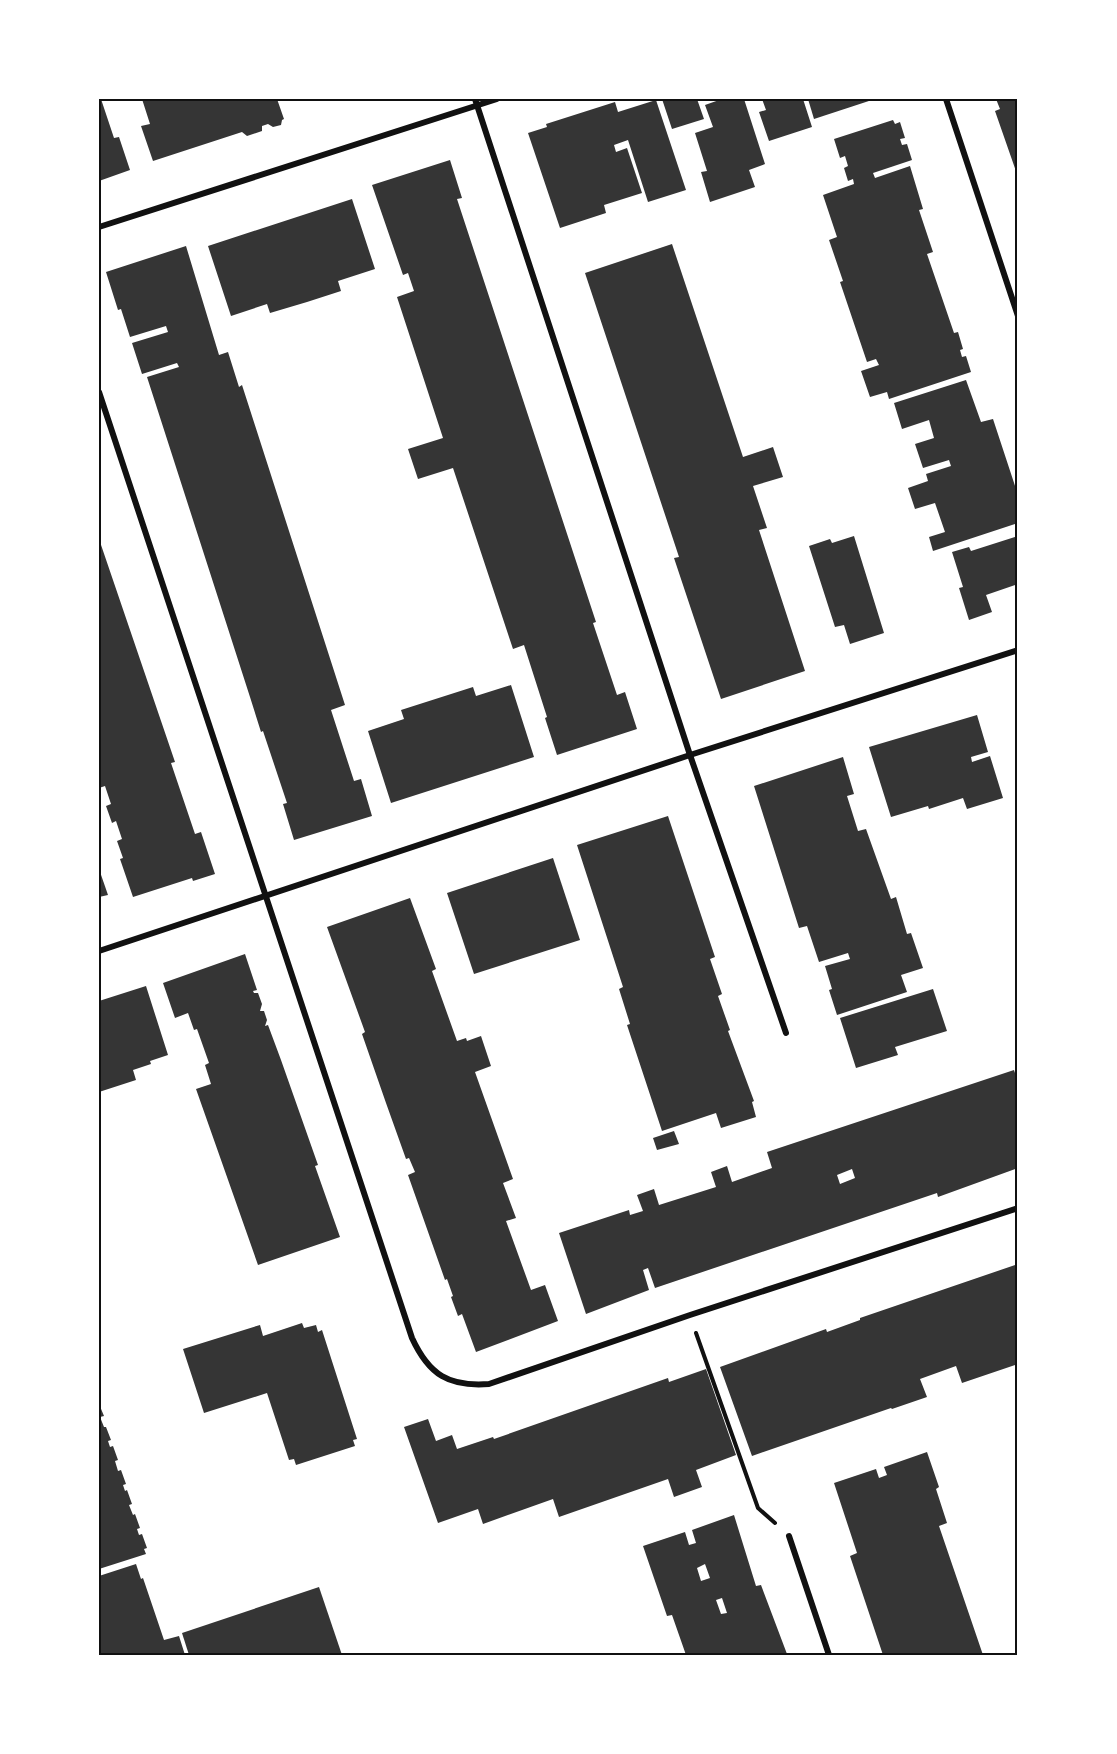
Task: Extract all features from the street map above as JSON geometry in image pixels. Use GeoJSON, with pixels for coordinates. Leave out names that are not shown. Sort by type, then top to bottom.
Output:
{"type":"FeatureCollection","features":[{"type":"Feature","properties":{"kind":"street"},"geometry":{"type":"LineString","coordinates":[[99,227],[476,102],[497,99]]}},
{"type":"Feature","properties":{"kind":"street"},"geometry":{"type":"LineString","coordinates":[[946,99],[1018,316]]}},
{"type":"Feature","properties":{"kind":"street"},"geometry":{"type":"LineString","coordinates":[[476,102],[690,755],[786,1033]]}},
{"type":"Feature","properties":{"kind":"street"},"geometry":{"type":"LineString","coordinates":[[99,392],[412,1338],[419,1353],[430,1367],[442,1377],[465,1384],[489,1384],[690,1315],[1018,1208]]}},
{"type":"Feature","properties":{"kind":"street"},"geometry":{"type":"LineString","coordinates":[[99,951],[690,755],[1018,650]]}},
{"type":"Feature","properties":{"kind":"street"},"geometry":{"type":"LineString","coordinates":[[789,1536],[829,1655]]}},
{"type":"Feature","properties":{"kind":"path"},"geometry":{"type":"LineString","coordinates":[[690,1315],[758,1508],[789,1536]]}},
{"type":"Feature","properties":{"kind":"building"},"geometry":{"type":"Polygon","coordinates":[[[99,99],[101,99],[114,138],[119,137],[130,170],[99,181],[99,99]]]}},
{"type":"Feature","properties":{"kind":"building"},"geometry":{"type":"Polygon","coordinates":[[[142,99],[277,99],[284,119],[281,125],[273,127],[268,124],[262,126],[262,131],[247,136],[242,132],[153,161],[141,126],[150,124],[142,99]]]}},
{"type":"Feature","properties":{"kind":"building"},"geometry":{"type":"Polygon","coordinates":[[[662,99],[697,99],[704,119],[672,129],[662,99]]]}},
{"type":"Feature","properties":{"kind":"building"},"geometry":{"type":"Polygon","coordinates":[[[722,99],[744,99],[765,164],[749,170],[755,187],[710,202],[701,172],[707,171],[695,133],[713,127],[705,105],[722,99]]]}},
{"type":"Feature","properties":{"kind":"building"},"geometry":{"type":"Polygon","coordinates":[[[762,99],[803,99],[812,127],[769,141],[759,112],[766,110],[762,99]]]}},
{"type":"Feature","properties":{"kind":"building"},"geometry":{"type":"Polygon","coordinates":[[[808,99],[875,99],[814,119],[808,99]]]}},
{"type":"Feature","properties":{"kind":"building"},"geometry":{"type":"Polygon","coordinates":[[[996,99],[1018,99],[1018,177],[995,111],[1000,109],[996,99]]]}},
{"type":"Feature","properties":{"kind":"building"},"geometry":{"type":"Polygon","coordinates":[[[656,100],[686,190],[648,202],[628,140],[614,145],[616,152],[627,148],[642,193],[604,205],[606,213],[560,228],[528,133],[547,127],[546,124],[615,102],[618,112],[656,100]]]}},
{"type":"Feature","properties":{"kind":"building"},"geometry":{"type":"Polygon","coordinates":[[[893,120],[895,124],[900,122],[905,138],[900,139],[902,145],[907,144],[912,160],[873,173],[875,178],[910,166],[923,209],[919,210],[933,252],[927,254],[954,333],[958,332],[963,349],[960,350],[962,357],[966,356],[971,372],[889,399],[887,392],[870,397],[861,371],[879,365],[876,359],[867,362],[840,282],[843,281],[829,240],[837,237],[823,195],[854,184],[853,179],[848,181],[844,168],[848,166],[845,156],[840,158],[834,139],[893,120]]]}},
{"type":"Feature","properties":{"kind":"building"},"geometry":{"type":"Polygon","coordinates":[[[450,160],[462,198],[457,199],[596,622],[593,623],[617,695],[625,692],[637,729],[557,755],[524,645],[513,649],[453,468],[418,479],[408,449],[443,438],[397,297],[414,291],[408,273],[403,275],[372,185],[450,160]]]}},
{"type":"Feature","properties":{"kind":"building"},"geometry":{"type":"Polygon","coordinates":[[[352,199],[375,269],[338,281],[341,291],[270,313],[267,304],[231,316],[208,246],[352,199]]]}},
{"type":"Feature","properties":{"kind":"building"},"geometry":{"type":"Polygon","coordinates":[[[672,244],[743,457],[773,447],[783,477],[753,486],[767,528],[759,530],[805,671],[721,699],[674,558],[679,557],[585,273],[672,244]]]}},
{"type":"Feature","properties":{"kind":"building"},"geometry":{"type":"Polygon","coordinates":[[[186,246],[219,355],[228,352],[239,387],[242,385],[345,705],[331,710],[354,781],[361,779],[372,816],[294,840],[283,804],[287,803],[263,731],[261,732],[147,377],[179,367],[177,363],[142,374],[132,343],[168,332],[166,326],[130,337],[121,309],[118,310],[106,272],[186,246]]]}},
{"type":"Feature","properties":{"kind":"building"},"geometry":{"type":"Polygon","coordinates":[[[966,380],[981,422],[993,419],[1018,495],[1018,523],[933,551],[929,537],[945,532],[935,503],[915,509],[908,488],[928,481],[926,474],[951,466],[949,460],[923,468],[915,444],[934,438],[929,420],[902,429],[894,403],[966,380]]]}},
{"type":"Feature","properties":{"kind":"building"},"geometry":{"type":"Polygon","coordinates":[[[854,536],[884,633],[850,644],[844,625],[835,627],[809,546],[830,539],[832,543],[854,536]]]}},
{"type":"Feature","properties":{"kind":"building"},"geometry":{"type":"Polygon","coordinates":[[[1018,536],[1018,584],[986,595],[992,612],[969,620],[959,588],[963,587],[952,552],[969,547],[971,551],[1018,536]]]}},
{"type":"Feature","properties":{"kind":"building"},"geometry":{"type":"Polygon","coordinates":[[[99,539],[175,762],[171,763],[195,834],[201,832],[215,874],[193,881],[192,878],[133,897],[120,859],[123,858],[117,841],[122,839],[116,821],[112,823],[106,806],[111,804],[105,786],[99,788],[99,539]]]}},
{"type":"Feature","properties":{"kind":"building"},"geometry":{"type":"Polygon","coordinates":[[[511,685],[534,757],[391,803],[368,731],[404,719],[401,710],[473,687],[476,696],[511,685]]]}},
{"type":"Feature","properties":{"kind":"building"},"geometry":{"type":"Polygon","coordinates":[[[977,715],[988,752],[971,757],[972,762],[990,756],[1003,798],[967,809],[963,798],[929,809],[928,806],[891,817],[869,747],[977,715]]]}},
{"type":"Feature","properties":{"kind":"building"},"geometry":{"type":"Polygon","coordinates":[[[843,757],[854,794],[847,796],[858,831],[866,829],[891,899],[896,897],[907,934],[911,933],[923,968],[901,975],[907,992],[837,1015],[829,990],[832,989],[825,966],[850,959],[848,953],[819,962],[807,926],[799,928],[754,786],[843,757]]]}},
{"type":"Feature","properties":{"kind":"building"},"geometry":{"type":"Polygon","coordinates":[[[668,816],[715,957],[710,959],[722,994],[718,996],[730,1030],[728,1031],[754,1101],[752,1102],[756,1117],[721,1128],[716,1113],[662,1131],[627,1025],[630,1024],[619,989],[623,987],[577,845],[668,816]]]}},
{"type":"Feature","properties":{"kind":"building"},"geometry":{"type":"Polygon","coordinates":[[[553,858],[580,940],[474,974],[447,893],[553,858]]]}},
{"type":"Feature","properties":{"kind":"building"},"geometry":{"type":"Polygon","coordinates":[[[99,869],[108,895],[99,897],[99,869]]]}},
{"type":"Feature","properties":{"kind":"building"},"geometry":{"type":"Polygon","coordinates":[[[410,898],[436,969],[432,971],[457,1041],[466,1038],[467,1041],[481,1036],[491,1066],[475,1072],[513,1179],[503,1183],[516,1218],[506,1221],[531,1290],[545,1285],[558,1321],[476,1352],[462,1314],[458,1316],[447,1279],[445,1280],[408,1175],[415,1172],[409,1158],[406,1159],[362,1034],[365,1032],[327,927],[410,898]]]}},
{"type":"Feature","properties":{"kind":"building"},"geometry":{"type":"Polygon","coordinates":[[[245,954],[257,990],[253,991],[258,993],[262,1004],[260,1011],[264,1011],[267,1020],[265,1026],[268,1025],[281,1060],[318,1165],[315,1166],[340,1237],[258,1265],[196,1089],[211,1084],[205,1065],[209,1063],[197,1029],[194,1030],[188,1013],[175,1018],[163,983],[245,954]]]}},
{"type":"Feature","properties":{"kind":"building"},"geometry":{"type":"Polygon","coordinates":[[[146,986],[168,1055],[133,1070],[136,1080],[99,1092],[99,1001],[146,986]]]}},
{"type":"Feature","properties":{"kind":"building"},"geometry":{"type":"Polygon","coordinates":[[[933,989],[947,1031],[895,1047],[898,1055],[856,1068],[840,1018],[933,989]]]}},
{"type":"Feature","properties":{"kind":"building"},"geometry":{"type":"Polygon","coordinates":[[[1014,1070],[1018,1082],[1018,1168],[938,1197],[937,1193],[655,1288],[648,1268],[643,1270],[649,1290],[586,1314],[559,1233],[629,1210],[630,1215],[643,1211],[637,1195],[654,1189],[659,1205],[716,1187],[711,1172],[727,1166],[732,1182],[772,1168],[767,1152],[1014,1070]],[[852,1169],[837,1175],[840,1184],[855,1178],[852,1169]]]}},
{"type":"Feature","properties":{"kind":"building"},"geometry":{"type":"Polygon","coordinates":[[[674,1131],[679,1144],[657,1150],[653,1138],[674,1131]]]}},
{"type":"Feature","properties":{"kind":"building"},"geometry":{"type":"Polygon","coordinates":[[[1018,1264],[1018,1364],[962,1383],[956,1366],[920,1379],[927,1397],[752,1456],[720,1367],[826,1329],[827,1332],[860,1320],[860,1318],[1018,1264]]]}},
{"type":"Feature","properties":{"kind":"building"},"geometry":{"type":"Polygon","coordinates":[[[302,1323],[304,1328],[316,1325],[318,1332],[322,1330],[357,1439],[353,1440],[355,1446],[296,1465],[294,1459],[289,1460],[267,1393],[204,1413],[183,1349],[260,1325],[263,1336],[302,1323]]]}},
{"type":"Feature","properties":{"kind":"building"},"geometry":{"type":"Polygon","coordinates":[[[706,1369],[736,1455],[696,1470],[702,1487],[674,1497],[668,1479],[559,1517],[553,1499],[483,1524],[478,1509],[438,1523],[404,1427],[428,1419],[436,1441],[452,1435],[457,1449],[493,1437],[494,1439],[668,1378],[669,1382],[706,1369]]]}},
{"type":"Feature","properties":{"kind":"building"},"geometry":{"type":"Polygon","coordinates":[[[99,1404],[104,1416],[100,1417],[111,1440],[108,1441],[110,1447],[113,1446],[118,1460],[115,1461],[118,1471],[121,1470],[126,1484],[123,1485],[132,1504],[129,1505],[140,1528],[137,1529],[139,1535],[142,1534],[147,1548],[144,1549],[146,1554],[99,1569],[99,1404]]]}},
{"type":"Feature","properties":{"kind":"building"},"geometry":{"type":"Polygon","coordinates":[[[927,1452],[939,1487],[936,1489],[947,1523],[939,1526],[983,1655],[883,1655],[850,1556],[857,1553],[834,1483],[876,1469],[879,1478],[887,1475],[884,1467],[927,1452]]]}},
{"type":"Feature","properties":{"kind":"building"},"geometry":{"type":"Polygon","coordinates":[[[734,1515],[756,1586],[761,1585],[787,1654],[686,1655],[672,1615],[667,1616],[643,1546],[685,1532],[689,1545],[696,1543],[692,1530],[734,1515]],[[705,1564],[697,1568],[701,1581],[710,1578],[705,1564]],[[722,1598],[716,1600],[721,1614],[727,1613],[722,1598]]]}},
{"type":"Feature","properties":{"kind":"building"},"geometry":{"type":"Polygon","coordinates":[[[136,1564],[164,1640],[179,1636],[185,1655],[99,1655],[99,1576],[136,1564]]]}},
{"type":"Feature","properties":{"kind":"building"},"geometry":{"type":"Polygon","coordinates":[[[319,1587],[342,1655],[189,1655],[182,1633],[319,1587]]]}}]}
